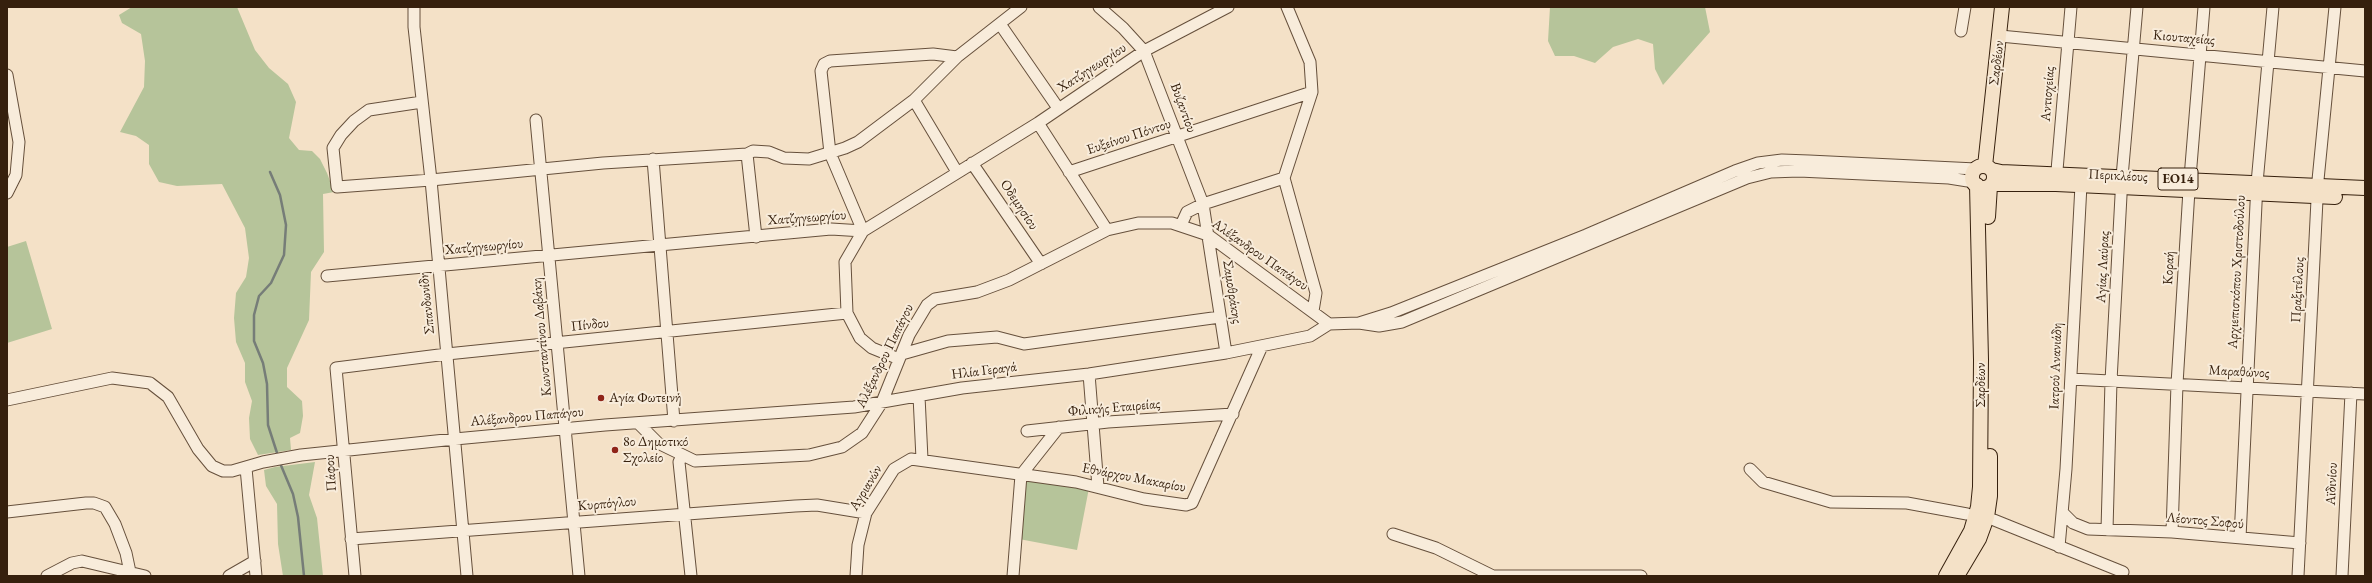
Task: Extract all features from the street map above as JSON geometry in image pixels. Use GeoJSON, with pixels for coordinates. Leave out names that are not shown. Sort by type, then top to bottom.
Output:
{"type":"FeatureCollection","features":[{"type":"Feature","properties":{"kind":"main road","name":"Σαρδέων"},"geometry":{"type":"LineString","coordinates":[[1946,576],[1971,531],[1978,507],[1980,487],[1984,177],[2002,7]]}},
{"type":"Feature","properties":{"kind":"main road","name":"Περικλέους"},"geometry":{"type":"LineString","coordinates":[[1984,177],[2001,172],[2057,179],[2318,191],[2365,198]]}},
{"type":"Feature","properties":{"kind":"main road","name":"Σαρδέων"},"geometry":{"type":"LineString","coordinates":[[1958,576],[1983,530],[1990,496],[1987,200],[1984,177]]}},
{"type":"Feature","properties":{"kind":"main road","name":"Περικλέους"},"geometry":{"type":"LineString","coordinates":[[2057,179],[2080,185],[2122,182]]}},
{"type":"Feature","properties":{"kind":"main road","name":"Περικλέους"},"geometry":{"type":"LineString","coordinates":[[2318,191],[2365,188]]}},
{"type":"Feature","properties":{"kind":"street","name":"Σπανδωνίδη"},"geometry":{"type":"LineString","coordinates":[[414,7],[414,27],[431,180],[467,576]]}},
{"type":"Feature","properties":{"kind":"street"},"geometry":{"type":"LineString","coordinates":[[422,102],[369,110],[354,121],[341,135],[333,148],[337,187],[431,180],[542,168],[652,159],[747,154],[753,151],[769,152],[784,158],[800,159],[830,153],[858,142],[914,100],[956,57],[1021,7]]}},
{"type":"Feature","properties":{"kind":"street","name":"Βυζαντίου"},"geometry":{"type":"LineString","coordinates":[[1099,7],[1123,28],[1144,51],[1203,204],[1208,236]]}},
{"type":"Feature","properties":{"kind":"street","name":"Χατζηγεωργίου"},"geometry":{"type":"LineString","coordinates":[[327,276],[831,229],[863,231],[1038,123],[1144,51],[1228,7]]}},
{"type":"Feature","properties":{"kind":"street"},"geometry":{"type":"LineString","coordinates":[[1286,7],[1310,62],[1312,92],[1284,178],[1316,293],[1313,311]]}},
{"type":"Feature","properties":{"kind":"street"},"geometry":{"type":"LineString","coordinates":[[1961,31],[1965,7]]}},
{"type":"Feature","properties":{"kind":"street","name":"Αντιοχείας"},"geometry":{"type":"LineString","coordinates":[[2057,179],[2071,7]]}},
{"type":"Feature","properties":{"kind":"street","name":"Αγίας Λαύρας"},"geometry":{"type":"LineString","coordinates":[[2108,530],[2111,381],[2122,182],[2132,49],[2137,7]]}},
{"type":"Feature","properties":{"kind":"street","name":"Κοραή"},"geometry":{"type":"LineString","coordinates":[[2172,532],[2177,384],[2189,185],[2204,7]]}},
{"type":"Feature","properties":{"kind":"street","name":"Αρχιεπισκόπου Χριστοδούλου"},"geometry":{"type":"LineString","coordinates":[[2240,538],[2246,388],[2257,188],[2273,7]]}},
{"type":"Feature","properties":{"kind":"street","name":"Πραξιτέλους"},"geometry":{"type":"LineString","coordinates":[[2298,576],[2318,191],[2335,7]]}},
{"type":"Feature","properties":{"kind":"street"},"geometry":{"type":"LineString","coordinates":[[1000,24],[1058,108]]}},
{"type":"Feature","properties":{"kind":"street","name":"Κιουταχείας"},"geometry":{"type":"LineString","coordinates":[[2000,36],[2365,71]]}},
{"type":"Feature","properties":{"kind":"street"},"geometry":{"type":"LineString","coordinates":[[956,57],[933,54],[830,61],[824,64],[821,71],[830,153],[863,231],[845,262],[847,313],[860,338],[872,348],[901,356],[948,341],[997,337],[1024,344],[1220,317]]}},
{"type":"Feature","properties":{"kind":"street"},"geometry":{"type":"LineString","coordinates":[[7,75],[18,142],[16,174],[7,193]]}},
{"type":"Feature","properties":{"kind":"street","name":"Ευξείνου Πόντου"},"geometry":{"type":"LineString","coordinates":[[1069,172],[1312,92]]}},
{"type":"Feature","properties":{"kind":"street"},"geometry":{"type":"LineString","coordinates":[[914,100],[957,172]]}},
{"type":"Feature","properties":{"kind":"street","name":"Κωνσταντίνου Δαβάκη"},"geometry":{"type":"LineString","coordinates":[[536,120],[542,168],[564,428],[579,576]]}},
{"type":"Feature","properties":{"kind":"street"},"geometry":{"type":"LineString","coordinates":[[1038,123],[1107,230]]}},
{"type":"Feature","properties":{"kind":"street"},"geometry":{"type":"LineString","coordinates":[[747,154],[756,237]]}},
{"type":"Feature","properties":{"kind":"street"},"geometry":{"type":"LineString","coordinates":[[652,159],[661,246],[674,420]]}},
{"type":"Feature","properties":{"kind":"street"},"geometry":{"type":"LineString","coordinates":[[1329,324],[1358,323],[1405,307],[1586,235],[1735,170],[1758,163],[1782,160],[1809,161],[1984,177]]}},
{"type":"Feature","properties":{"kind":"street","name":"Οδεμησίου"},"geometry":{"type":"LineString","coordinates":[[972,163],[1041,264]]}},
{"type":"Feature","properties":{"kind":"street"},"geometry":{"type":"LineString","coordinates":[[1181,225],[1187,212],[1203,204],[1284,178]]}},
{"type":"Feature","properties":{"kind":"street","name":"Ιατρού Ανανιάδη"},"geometry":{"type":"LineString","coordinates":[[2059,547],[2063,514],[2071,379],[2080,185]]}},
{"type":"Feature","properties":{"kind":"street","name":"Αλέξανδρου Παπάγου"},"geometry":{"type":"LineString","coordinates":[[7,400],[112,378],[150,383],[168,398],[198,449],[212,466],[223,471],[246,468],[263,462],[301,455],[564,428],[638,423],[658,444],[695,461],[809,455],[842,447],[862,433],[882,402],[901,356],[920,316],[935,299],[977,292],[1009,280],[1107,230],[1150,222],[1181,225],[1208,236],[1329,324]]}},
{"type":"Feature","properties":{"kind":"street","name":"Σαμοθράκης"},"geometry":{"type":"LineString","coordinates":[[1208,236],[1226,353]]}},
{"type":"Feature","properties":{"kind":"street","name":"Πίνδου"},"geometry":{"type":"LineString","coordinates":[[336,368],[447,354],[847,313]]}},
{"type":"Feature","properties":{"kind":"street","name":"Ηλία Γεραγά"},"geometry":{"type":"LineString","coordinates":[[638,423],[854,407],[962,388],[1089,374],[1226,353],[1310,336],[1329,324]]}},
{"type":"Feature","properties":{"kind":"street","name":"Εθνάρχου Μακαρίου"},"geometry":{"type":"LineString","coordinates":[[922,459],[1021,475],[1076,482],[1144,498],[1186,505],[1192,503],[1233,414],[1262,346]]}},
{"type":"Feature","properties":{"kind":"street","name":"Πάφου"},"geometry":{"type":"LineString","coordinates":[[336,368],[345,450],[355,576]]}},
{"type":"Feature","properties":{"kind":"street"},"geometry":{"type":"LineString","coordinates":[[1089,374],[1098,487]]}},
{"type":"Feature","properties":{"kind":"street","name":"Μαραθώνος"},"geometry":{"type":"LineString","coordinates":[[2071,379],[2365,394]]}},
{"type":"Feature","properties":{"kind":"street","name":"Αϊδινίου"},"geometry":{"type":"LineString","coordinates":[[2342,576],[2351,393]]}},
{"type":"Feature","properties":{"kind":"street"},"geometry":{"type":"LineString","coordinates":[[919,396],[922,459]]}},
{"type":"Feature","properties":{"kind":"street","name":"Φιλικής Εταιρείας"},"geometry":{"type":"LineString","coordinates":[[1021,475],[1059,427],[1233,414]]}},
{"type":"Feature","properties":{"kind":"street"},"geometry":{"type":"LineString","coordinates":[[1027,431],[1059,427]]}},
{"type":"Feature","properties":{"kind":"street"},"geometry":{"type":"LineString","coordinates":[[682,456],[680,462],[691,576]]}},
{"type":"Feature","properties":{"kind":"street","name":"Αγριανών"},"geometry":{"type":"LineString","coordinates":[[856,576],[858,545],[866,513],[894,469],[911,459],[922,459]]}},
{"type":"Feature","properties":{"kind":"street"},"geometry":{"type":"LineString","coordinates":[[246,468],[256,576]]}},
{"type":"Feature","properties":{"kind":"street"},"geometry":{"type":"LineString","coordinates":[[1750,469],[1763,482],[1831,502],[1907,503],[1967,514]]}},
{"type":"Feature","properties":{"kind":"street"},"geometry":{"type":"LineString","coordinates":[[1013,576],[1021,475]]}},
{"type":"Feature","properties":{"kind":"street"},"geometry":{"type":"LineString","coordinates":[[7,512],[86,503],[94,503],[105,507],[115,524],[126,552],[130,572]]}},
{"type":"Feature","properties":{"kind":"street","name":"Κυρπόγλου"},"geometry":{"type":"LineString","coordinates":[[351,539],[464,532],[684,513],[817,505],[866,513]]}},
{"type":"Feature","properties":{"kind":"street","name":"Λέοντος Σοφού"},"geometry":{"type":"LineString","coordinates":[[2063,514],[2073,523],[2083,528],[2172,532],[2300,543]]}},
{"type":"Feature","properties":{"kind":"street"},"geometry":{"type":"LineString","coordinates":[[1994,520],[2123,572]]}},
{"type":"Feature","properties":{"kind":"street"},"geometry":{"type":"LineString","coordinates":[[1393,534],[1436,548],[1493,576],[1641,576]]}},
{"type":"Feature","properties":{"kind":"street"},"geometry":{"type":"LineString","coordinates":[[47,576],[72,563],[82,561],[145,576]]}},
{"type":"Feature","properties":{"kind":"street"},"geometry":{"type":"LineString","coordinates":[[229,576],[254,561]]}},
{"type":"Feature","properties":{"kind":"green space"},"geometry":{"type":"Polygon","coordinates":[[[132,7],[237,7],[255,50],[269,68],[288,84],[296,102],[289,138],[299,150],[312,151],[320,159],[334,192],[323,194],[324,252],[311,272],[309,320],[287,368],[287,387],[302,401],[303,416],[300,433],[290,438],[291,450],[258,455],[250,439],[249,418],[252,401],[245,382],[245,363],[236,342],[234,318],[236,293],[246,277],[249,258],[245,228],[222,184],[177,186],[159,182],[149,164],[149,145],[136,136],[120,132],[144,87],[145,61],[141,34],[122,23],[119,15],[132,7]]]}},
{"type":"Feature","properties":{"kind":"green space"},"geometry":{"type":"Polygon","coordinates":[[[1550,7],[1705,7],[1710,32],[1663,85],[1655,69],[1653,44],[1638,39],[1613,47],[1595,63],[1574,56],[1555,56],[1548,41],[1550,7]]]}},
{"type":"Feature","properties":{"kind":"green space"},"geometry":{"type":"Polygon","coordinates":[[[26,241],[52,329],[7,343],[7,247],[26,241]]]}},
{"type":"Feature","properties":{"kind":"green space"},"geometry":{"type":"Polygon","coordinates":[[[315,462],[309,495],[317,518],[323,576],[283,576],[278,544],[277,504],[266,486],[264,470],[275,467],[315,462]]]}},
{"type":"Feature","properties":{"kind":"green space"},"geometry":{"type":"Polygon","coordinates":[[[1023,480],[1089,488],[1077,550],[1019,539],[1023,480]]]}},
{"type":"Feature","properties":{"kind":"waterway"},"geometry":{"type":"LineString","coordinates":[[270,172],[280,195],[286,225],[284,255],[271,283],[259,296],[254,315],[254,341],[263,363],[267,384],[268,425],[278,456]]}},
{"type":"Feature","properties":{"kind":"waterway"},"geometry":{"type":"LineString","coordinates":[[280,463],[293,494],[298,517],[304,576]]}},
{"type":"Feature","properties":{"kind":"place","name":"Αγία Φωτεινή"},"geometry":{"type":"Point","coordinates":[601,398]}},
{"type":"Feature","properties":{"kind":"place","name":"8ο Δημοτικό Σχολείο"},"geometry":{"type":"Point","coordinates":[615,450]}}]}
